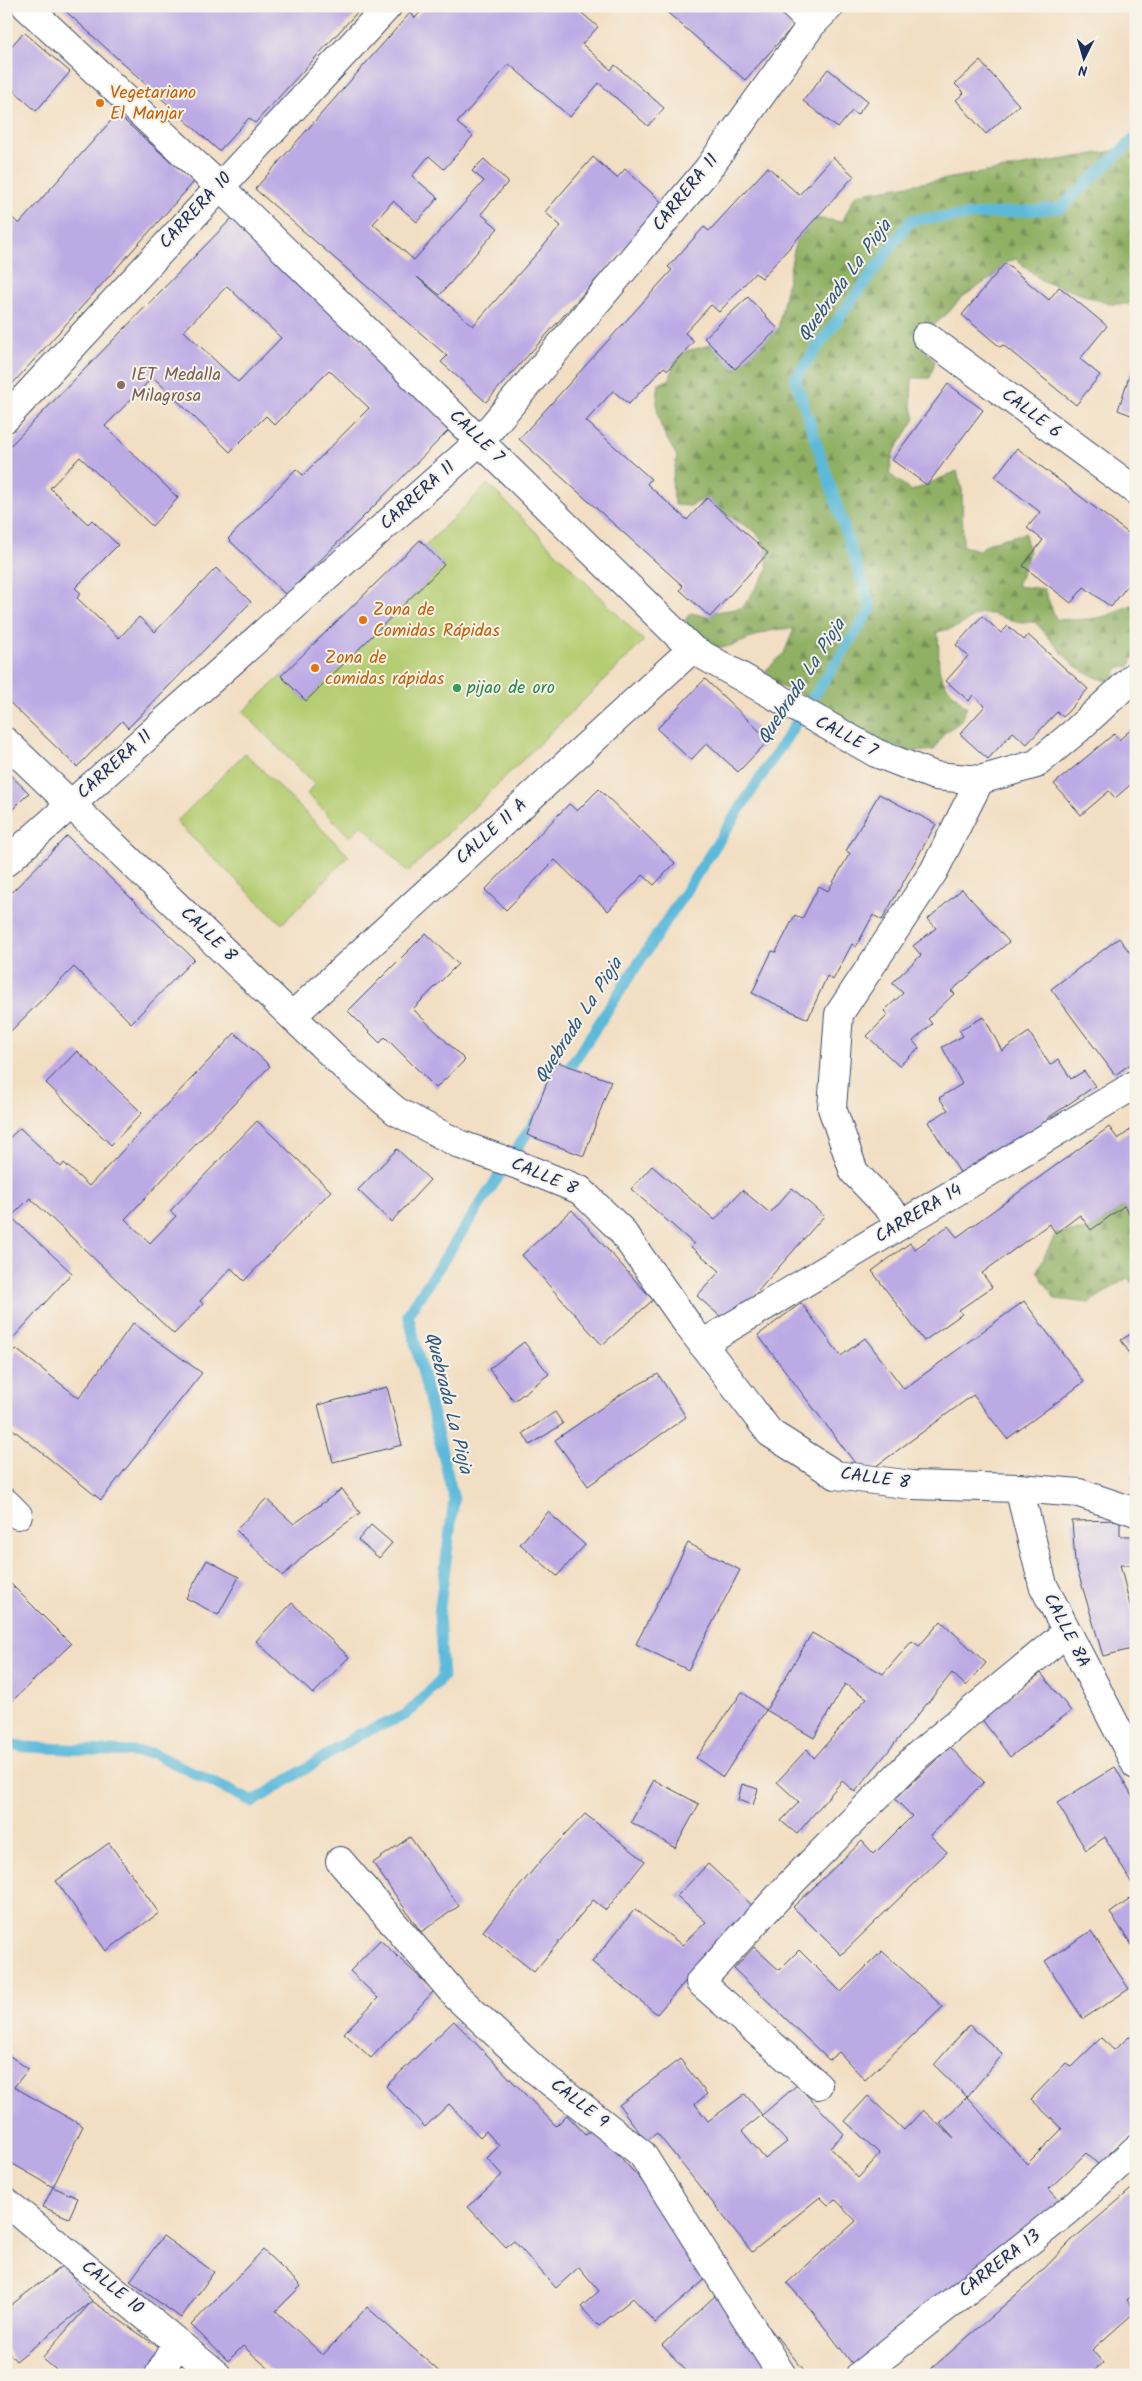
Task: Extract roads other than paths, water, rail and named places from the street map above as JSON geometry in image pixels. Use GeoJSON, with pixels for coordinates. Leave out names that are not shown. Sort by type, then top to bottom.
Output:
{"type":"FeatureCollection","features":[{"type":"Feature","properties":{"kind":"street","name":"CALLE 7"},"geometry":{"type":"LineString","coordinates":[[26,6],[219,186],[692,649],[794,709],[876,754],[935,776],[980,780]]}},
{"type":"Feature","properties":{"kind":"street","name":"CARRERA 10"},"geometry":{"type":"LineString","coordinates":[[6,418],[219,186],[388,6]]}},
{"type":"Feature","properties":{"kind":"street","name":"CARRERA 11"},"geometry":{"type":"LineString","coordinates":[[6,862],[480,441],[708,169],[812,12]]}},
{"type":"Feature","properties":{"kind":"street","name":"CALLE 6"},"geometry":{"type":"LineString","coordinates":[[926,336],[1136,491]]}},
{"type":"Feature","properties":{"kind":"street","name":"CALLE 11 A"},"geometry":{"type":"LineString","coordinates":[[292,1016],[692,649]]}},
{"type":"Feature","properties":{"kind":"street"},"geometry":{"type":"LineString","coordinates":[[903,1223],[854,1172],[832,1108],[839,1014],[934,871],[980,780],[1036,764],[1077,730],[1136,675]]}},
{"type":"Feature","properties":{"kind":"street","name":"CALLE 8"},"geometry":{"type":"LineString","coordinates":[[6,742],[349,1071],[396,1112],[461,1145],[580,1190],[621,1230],[702,1344],[770,1433],[836,1476],[912,1485],[1019,1488],[1079,1493],[1136,1512]]}},
{"type":"Feature","properties":{"kind":"street","name":"CARRERA 14"},"geometry":{"type":"LineString","coordinates":[[702,1344],[1136,1084]]}},
{"type":"Feature","properties":{"kind":"street","name":"CALLE 8A"},"geometry":{"type":"LineString","coordinates":[[1019,1488],[1043,1586],[1136,1765]]}},
{"type":"Feature","properties":{"kind":"street"},"geometry":{"type":"LineString","coordinates":[[818,2085],[700,1982],[793,1881],[918,1755],[1067,1632]]}},
{"type":"Feature","properties":{"kind":"street","name":"CALLE 9"},"geometry":{"type":"LineString","coordinates":[[340,1861],[456,1996],[534,2069],[642,2154],[782,2375]]}},
{"type":"Feature","properties":{"kind":"street","name":"CARRERA 13"},"geometry":{"type":"LineString","coordinates":[[860,2375],[1069,2210],[1136,2149]]}},
{"type":"Feature","properties":{"kind":"street","name":"CALLE 10"},"geometry":{"type":"LineString","coordinates":[[6,2202],[217,2375]]}},
{"type":"Feature","properties":{"kind":"street"},"geometry":{"type":"LineString","coordinates":[[159,2375],[177,2342]]}},
{"type":"Feature","properties":{"kind":"waterway","name":"Quebrada La Pioja"},"geometry":{"type":"LineString","coordinates":[[563,1078],[871,609],[795,378],[911,220],[1061,208],[1136,137]]}},
{"type":"Feature","properties":{"kind":"waterway","name":"Quebrada La Pioja"},"geometry":{"type":"LineString","coordinates":[[6,1743],[25,1747],[153,1753],[253,1802],[360,1734],[406,1715],[443,1677],[439,1614],[454,1500],[408,1314],[537,1118]]}},
{"type":"Feature","properties":{"kind":"place","name":"Vegetariano El Manjar"},"geometry":{"type":"Point","coordinates":[100,103]}},
{"type":"Feature","properties":{"kind":"place","name":"IET Medalla Milagrosa"},"geometry":{"type":"Point","coordinates":[121,385]}},
{"type":"Feature","properties":{"kind":"place","name":"Zona de Comidas Rápidas"},"geometry":{"type":"Point","coordinates":[363,620]}},
{"type":"Feature","properties":{"kind":"place","name":"Zona de comidas rápidas"},"geometry":{"type":"Point","coordinates":[315,668]}},
{"type":"Feature","properties":{"kind":"place","name":"pijao de oro"},"geometry":{"type":"Point","coordinates":[457,688]}}]}
